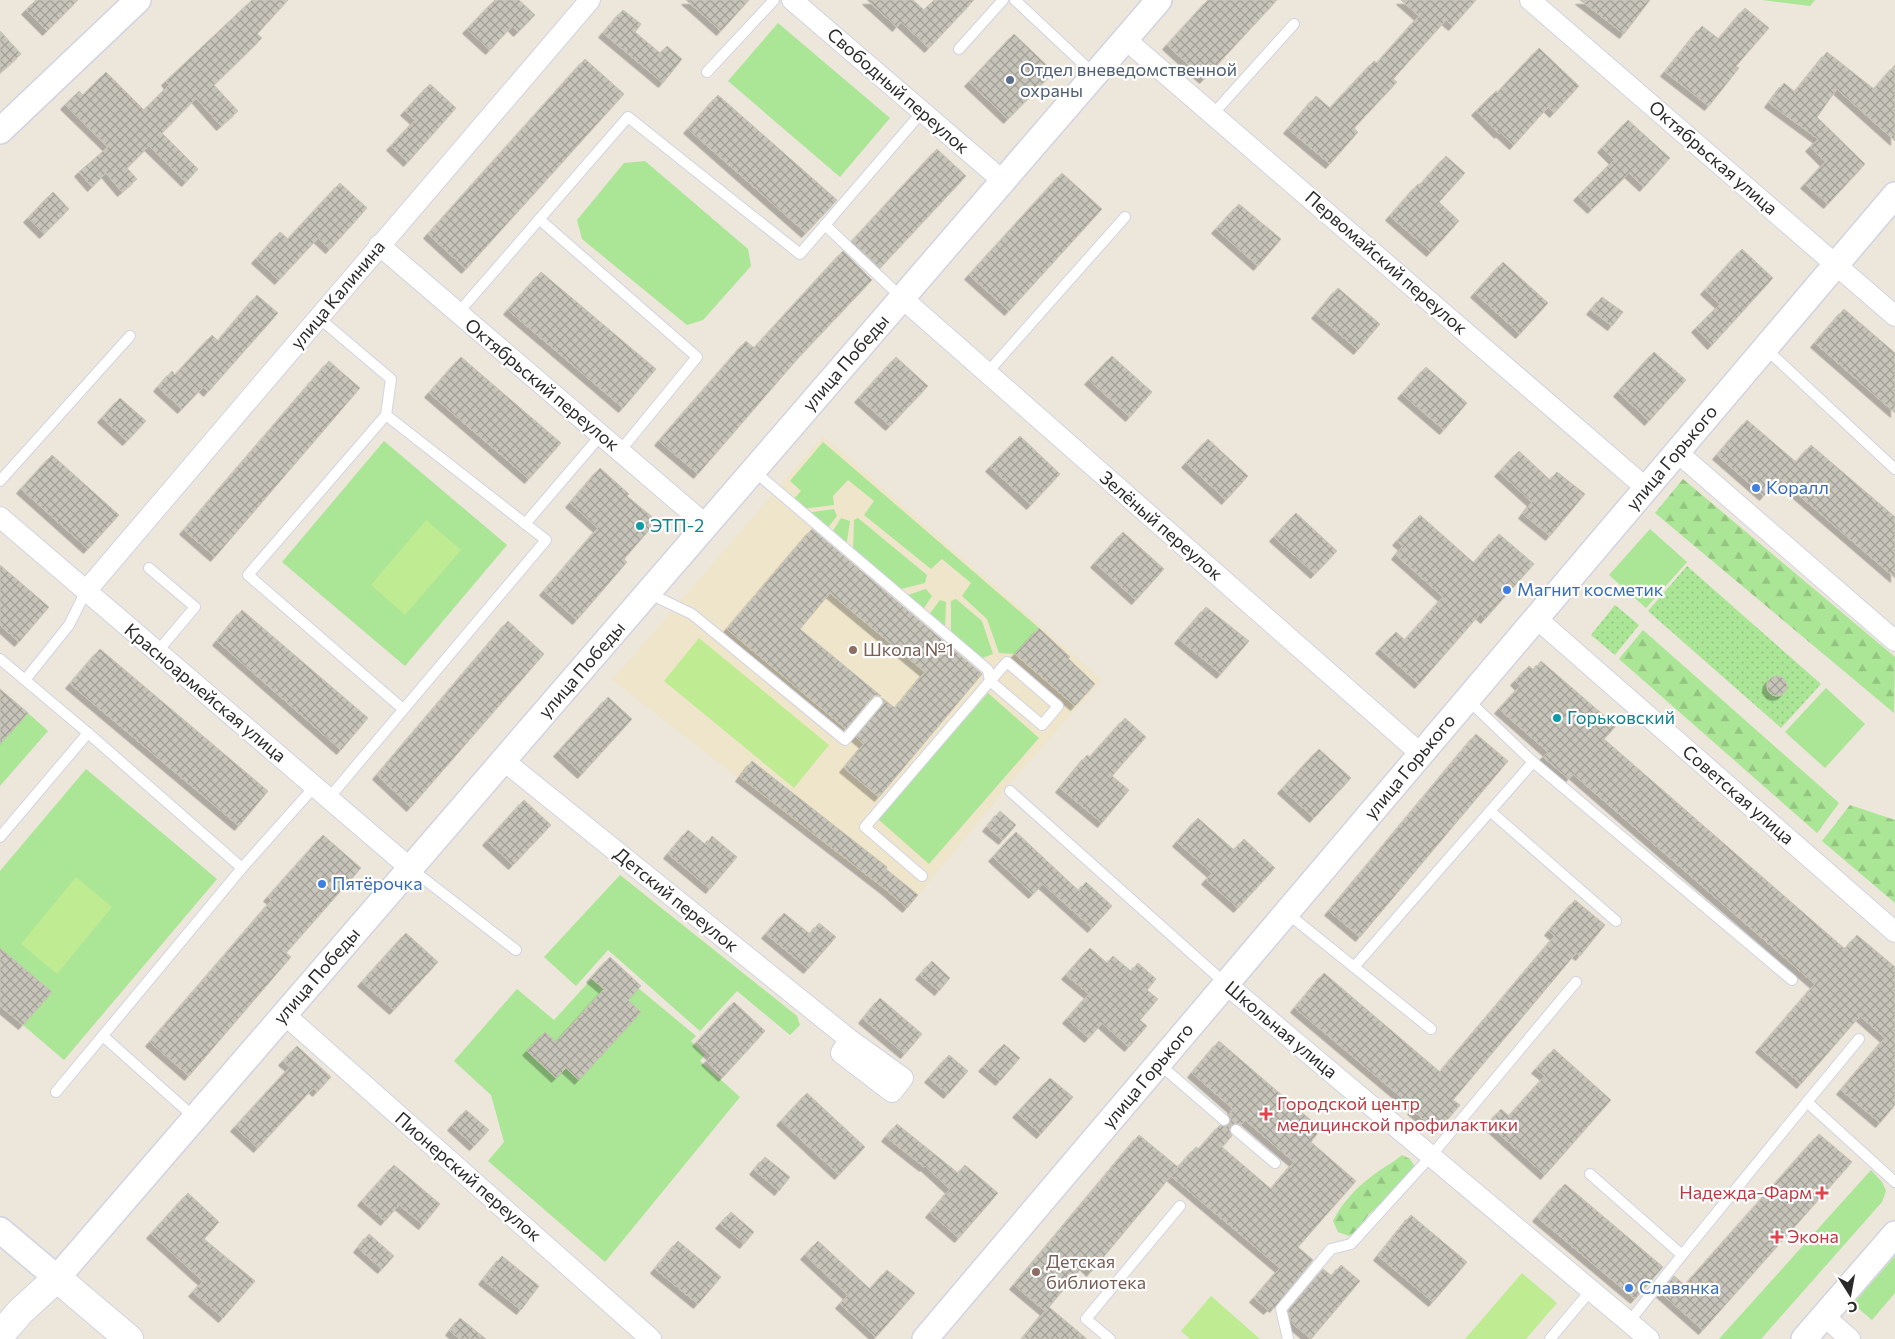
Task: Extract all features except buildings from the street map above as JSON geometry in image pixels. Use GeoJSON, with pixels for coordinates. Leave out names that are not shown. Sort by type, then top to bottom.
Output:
{"type":"FeatureCollection","features":[{"type":"Feature","properties":{"kind":"main road","name":"улица Победы"},"geometry":{"type":"LineString","coordinates":[[0,1335],[20,1312],[57,1278]]}},
{"type":"Feature","properties":{"kind":"main road"},"geometry":{"type":"LineString","coordinates":[[57,1278],[129,1339]]}},
{"type":"Feature","properties":{"kind":"street"},"geometry":{"type":"LineString","coordinates":[[0,131],[138,0]]}},
{"type":"Feature","properties":{"kind":"street","name":"улица Калинина"},"geometry":{"type":"LineString","coordinates":[[86,591],[379,245],[590,0]]}},
{"type":"Feature","properties":{"kind":"street","name":"Свободный переулок"},"geometry":{"type":"LineString","coordinates":[[792,0],[1003,181]]}},
{"type":"Feature","properties":{"kind":"street","name":"улица Победы"},"geometry":{"type":"LineString","coordinates":[[57,1278],[1159,0]]}},
{"type":"Feature","properties":{"kind":"street","name":"Октябрьская улица"},"geometry":{"type":"LineString","coordinates":[[1530,0],[1895,316]]}},
{"type":"Feature","properties":{"kind":"street","name":"Первомайский переулок"},"geometry":{"type":"LineString","coordinates":[[1125,39],[1646,488]]}},
{"type":"Feature","properties":{"kind":"street","name":"улица Горького"},"geometry":{"type":"LineString","coordinates":[[925,1339],[1895,195]]}},
{"type":"Feature","properties":{"kind":"street","name":"Октябрьский переулок"},"geometry":{"type":"LineString","coordinates":[[379,245],[706,525]]}},
{"type":"Feature","properties":{"kind":"street","name":"Зелёный переулок"},"geometry":{"type":"LineString","coordinates":[[902,298],[1421,754]]}},
{"type":"Feature","properties":{"kind":"street"},"geometry":{"type":"LineString","coordinates":[[1677,452],[1895,641]]}},
{"type":"Feature","properties":{"kind":"street","name":"Красноармейская улица"},"geometry":{"type":"LineString","coordinates":[[0,518],[410,868]]}},
{"type":"Feature","properties":{"kind":"street","name":"Советская улица"},"geometry":{"type":"LineString","coordinates":[[1536,618],[1895,932]]}},
{"type":"Feature","properties":{"kind":"street","name":"Детский переулок"},"geometry":{"type":"LineString","coordinates":[[504,760],[849,1039]]}},
{"type":"Feature","properties":{"kind":"street","name":"Школьная улица"},"geometry":{"type":"LineString","coordinates":[[1226,984],[1649,1339]]}},
{"type":"Feature","properties":{"kind":"street","name":"Пионерский переулок"},"geometry":{"type":"LineString","coordinates":[[284,1014],[651,1339]]}},
{"type":"Feature","properties":{"kind":"street"},"geometry":{"type":"LineString","coordinates":[[0,1230],[57,1278]]}},
{"type":"Feature","properties":{"kind":"street"},"geometry":{"type":"LineString","coordinates":[[1804,1339],[1895,1234]]}},
{"type":"Feature","properties":{"kind":"street"},"geometry":{"type":"LineString","coordinates":[[1824,1316],[1850,1339]]}},
{"type":"Feature","properties":{"kind":"lane"},"geometry":{"type":"LineString","coordinates":[[707,72],[774,0]]}},
{"type":"Feature","properties":{"kind":"lane"},"geometry":{"type":"LineString","coordinates":[[959,49],[1002,0]]}},
{"type":"Feature","properties":{"kind":"lane"},"geometry":{"type":"LineString","coordinates":[[1015,0],[1094,75]]}},
{"type":"Feature","properties":{"kind":"lane"},"geometry":{"type":"LineString","coordinates":[[1213,114],[1294,24]]}},
{"type":"Feature","properties":{"kind":"lane"},"geometry":{"type":"LineString","coordinates":[[458,313],[628,117],[800,254],[922,112]]}},
{"type":"Feature","properties":{"kind":"lane"},"geometry":{"type":"LineString","coordinates":[[987,373],[1125,217]]}},
{"type":"Feature","properties":{"kind":"lane"},"geometry":{"type":"LineString","coordinates":[[540,219],[697,357],[620,451]]}},
{"type":"Feature","properties":{"kind":"lane"},"geometry":{"type":"LineString","coordinates":[[826,225],[902,298]]}},
{"type":"Feature","properties":{"kind":"lane"},"geometry":{"type":"LineString","coordinates":[[319,318],[391,379],[386,415],[248,575],[403,709]]}},
{"type":"Feature","properties":{"kind":"lane"},"geometry":{"type":"LineString","coordinates":[[0,481],[130,336]]}},
{"type":"Feature","properties":{"kind":"lane"},"geometry":{"type":"LineString","coordinates":[[1765,348],[1895,468]]}},
{"type":"Feature","properties":{"kind":"lane"},"geometry":{"type":"LineString","coordinates":[[56,1092],[242,868],[322,792],[403,709],[546,540],[386,415]]}},
{"type":"Feature","properties":{"kind":"lane"},"geometry":{"type":"LineString","coordinates":[[525,524],[601,435]]}},
{"type":"Feature","properties":{"kind":"lane"},"geometry":{"type":"LineString","coordinates":[[753,471],[988,670],[990,681],[1042,725],[1058,706],[1007,662],[990,681],[865,827],[922,876]]}},
{"type":"Feature","properties":{"kind":"lane"},"geometry":{"type":"LineString","coordinates":[[149,568],[195,607],[157,652]]}},
{"type":"Feature","properties":{"kind":"lane"},"geometry":{"type":"LineString","coordinates":[[25,680],[69,625],[86,591]]}},
{"type":"Feature","properties":{"kind":"lane"},"geometry":{"type":"LineString","coordinates":[[648,593],[692,614],[845,740],[877,702]]}},
{"type":"Feature","properties":{"kind":"lane"},"geometry":{"type":"LineString","coordinates":[[0,660],[88,733],[242,868]]}},
{"type":"Feature","properties":{"kind":"lane"},"geometry":{"type":"LineString","coordinates":[[1468,699],[1533,762],[1792,980]]}},
{"type":"Feature","properties":{"kind":"lane"},"geometry":{"type":"LineString","coordinates":[[0,836],[88,733]]}},
{"type":"Feature","properties":{"kind":"lane"},"geometry":{"type":"LineString","coordinates":[[1354,967],[1533,762]]}},
{"type":"Feature","properties":{"kind":"lane","name":"Школьная улица"},"geometry":{"type":"LineString","coordinates":[[1010,791],[1226,984]]}},
{"type":"Feature","properties":{"kind":"lane"},"geometry":{"type":"LineString","coordinates":[[1490,811],[1616,921]]}},
{"type":"Feature","properties":{"kind":"lane"},"geometry":{"type":"LineString","coordinates":[[410,868],[516,950]]}},
{"type":"Feature","properties":{"kind":"lane"},"geometry":{"type":"LineString","coordinates":[[1287,912],[1431,1029]]}},
{"type":"Feature","properties":{"kind":"lane"},"geometry":{"type":"LineString","coordinates":[[1288,1339],[1281,1310],[1331,1249],[1351,1244],[1431,1156],[1576,982]]}},
{"type":"Feature","properties":{"kind":"lane"},"geometry":{"type":"LineString","coordinates":[[102,1036],[195,1118]]}},
{"type":"Feature","properties":{"kind":"lane"},"geometry":{"type":"LineString","coordinates":[[1629,1322],[1859,1039]]}},
{"type":"Feature","properties":{"kind":"lane"},"geometry":{"type":"LineString","coordinates":[[1158,1064],[1224,1120]]}},
{"type":"Feature","properties":{"kind":"lane"},"geometry":{"type":"LineString","coordinates":[[1807,1102],[1895,1182]]}},
{"type":"Feature","properties":{"kind":"lane"},"geometry":{"type":"LineString","coordinates":[[1236,1130],[1275,1163]]}},
{"type":"Feature","properties":{"kind":"lane"},"geometry":{"type":"LineString","coordinates":[[1590,1174],[1682,1255]]}},
{"type":"Feature","properties":{"kind":"lane"},"geometry":{"type":"LineString","coordinates":[[1110,1339],[1086,1319],[1180,1206]]}},
{"type":"Feature","properties":{"kind":"lane"},"geometry":{"type":"LineString","coordinates":[[1550,1339],[1591,1290]]}},
{"type":"Feature","properties":{"kind":"shaded area","name":"Школа №1"},"geometry":{"type":"Polygon","coordinates":[[[823,436],[1102,680],[1013,780],[907,909],[612,680],[823,436]]]}},
{"type":"Feature","properties":{"kind":"green space"},"geometry":{"type":"Polygon","coordinates":[[[1762,0],[1815,0],[1810,6],[1762,0]]]}},
{"type":"Feature","properties":{"kind":"green space"},"geometry":{"type":"Polygon","coordinates":[[[778,23],[890,118],[840,177],[728,81],[778,23]]]}},
{"type":"Feature","properties":{"kind":"green space"},"geometry":{"type":"Polygon","coordinates":[[[645,161],[748,249],[751,266],[703,320],[687,325],[582,239],[577,220],[624,163],[645,161]]]}},
{"type":"Feature","properties":{"kind":"green space"},"geometry":{"type":"Polygon","coordinates":[[[384,441],[507,545],[405,666],[282,562],[384,441]]]}},
{"type":"Feature","properties":{"kind":"green space"},"geometry":{"type":"Polygon","coordinates":[[[823,442],[1039,628],[1015,654],[999,653],[987,619],[962,596],[971,583],[942,559],[931,569],[864,515],[874,501],[848,480],[833,496],[834,505],[802,509],[792,501],[801,491],[790,481],[823,442]]]}},
{"type":"Feature","properties":{"kind":"green space"},"geometry":{"type":"Polygon","coordinates":[[[1683,479],[1895,657],[1894,713],[1655,513],[1683,479]]]}},
{"type":"Feature","properties":{"kind":"green space"},"geometry":{"type":"Polygon","coordinates":[[[834,509],[837,516],[826,530],[806,513],[834,509]]]}},
{"type":"Feature","properties":{"kind":"green space"},"geometry":{"type":"Polygon","coordinates":[[[841,518],[850,521],[846,547],[831,534],[841,518]]]}},
{"type":"Feature","properties":{"kind":"green space"},"geometry":{"type":"Polygon","coordinates":[[[858,518],[927,575],[925,583],[897,590],[853,552],[854,520],[858,518]]]}},
{"type":"Feature","properties":{"kind":"green space"},"geometry":{"type":"Polygon","coordinates":[[[426,520],[461,550],[405,615],[371,585],[426,520]]]}},
{"type":"Feature","properties":{"kind":"green space"},"geometry":{"type":"Polygon","coordinates":[[[1650,529],[1687,562],[1646,608],[1609,575],[1650,529]]]}},
{"type":"Feature","properties":{"kind":"green space"},"geometry":{"type":"Polygon","coordinates":[[[1687,566],[1821,684],[1781,728],[1648,611],[1687,566]]]}},
{"type":"Feature","properties":{"kind":"green space"},"geometry":{"type":"Polygon","coordinates":[[[926,589],[932,596],[922,611],[905,596],[926,589]]]}},
{"type":"Feature","properties":{"kind":"green space"},"geometry":{"type":"Polygon","coordinates":[[[956,599],[982,621],[993,654],[980,659],[951,636],[951,601],[956,599]]]}},
{"type":"Feature","properties":{"kind":"green space"},"geometry":{"type":"Polygon","coordinates":[[[940,600],[946,602],[945,630],[928,616],[940,600]]]}},
{"type":"Feature","properties":{"kind":"green space"},"geometry":{"type":"Polygon","coordinates":[[[1615,605],[1639,625],[1615,655],[1591,635],[1615,605]]]}},
{"type":"Feature","properties":{"kind":"green space"},"geometry":{"type":"Polygon","coordinates":[[[1643,630],[1839,803],[1817,833],[1619,659],[1643,630]]]}},
{"type":"Feature","properties":{"kind":"green space"},"geometry":{"type":"Polygon","coordinates":[[[699,638],[829,745],[794,788],[664,681],[699,638]]]}},
{"type":"Feature","properties":{"kind":"green space"},"geometry":{"type":"Polygon","coordinates":[[[1826,688],[1865,724],[1825,768],[1785,732],[1826,688]]]}},
{"type":"Feature","properties":{"kind":"green space"},"geometry":{"type":"Polygon","coordinates":[[[988,693],[1039,738],[929,864],[878,819],[988,693]]]}},
{"type":"Feature","properties":{"kind":"green space"},"geometry":{"type":"Polygon","coordinates":[[[28,713],[48,731],[0,786],[0,744],[28,713]]]}},
{"type":"Feature","properties":{"kind":"green space"},"geometry":{"type":"Polygon","coordinates":[[[86,769],[217,879],[64,1060],[23,1025],[51,992],[0,948],[0,871],[86,769]]]}},
{"type":"Feature","properties":{"kind":"green space"},"geometry":{"type":"Polygon","coordinates":[[[1850,805],[1895,820],[1895,903],[1822,841],[1850,805]]]}},
{"type":"Feature","properties":{"kind":"green space"},"geometry":{"type":"Polygon","coordinates":[[[620,875],[797,1016],[800,1025],[790,1035],[737,991],[700,1031],[608,950],[576,986],[544,957],[620,875]]]}},
{"type":"Feature","properties":{"kind":"green space"},"geometry":{"type":"Polygon","coordinates":[[[76,877],[112,907],[57,974],[21,944],[76,877]]]}},
{"type":"Feature","properties":{"kind":"green space"},"geometry":{"type":"Polygon","coordinates":[[[607,962],[696,1036],[691,1041],[705,1055],[700,1061],[740,1097],[605,1262],[488,1161],[504,1142],[491,1095],[454,1061],[517,989],[554,1020],[607,962]]]}},
{"type":"Feature","properties":{"kind":"green space"},"geometry":{"type":"Polygon","coordinates":[[[1402,1155],[1410,1159],[1415,1167],[1401,1187],[1368,1215],[1357,1232],[1349,1236],[1338,1232],[1333,1221],[1345,1202],[1366,1180],[1402,1155]]]}},
{"type":"Feature","properties":{"kind":"green space"},"geometry":{"type":"Polygon","coordinates":[[[1871,1170],[1882,1182],[1886,1191],[1882,1202],[1761,1339],[1719,1339],[1871,1170]]]}},
{"type":"Feature","properties":{"kind":"green space"},"geometry":{"type":"Polygon","coordinates":[[[1895,1256],[1895,1293],[1872,1320],[1853,1304],[1895,1256]]]}},
{"type":"Feature","properties":{"kind":"green space"},"geometry":{"type":"Polygon","coordinates":[[[1522,1273],[1557,1303],[1526,1339],[1465,1339],[1522,1273]]]}},
{"type":"Feature","properties":{"kind":"green space"},"geometry":{"type":"Polygon","coordinates":[[[1211,1296],[1260,1339],[1190,1339],[1181,1331],[1211,1296]]]}},
{"type":"Feature","properties":{"kind":"place","name":"Отдел вневедомственной охраны"},"geometry":{"type":"Point","coordinates":[1010,80]}},
{"type":"Feature","properties":{"kind":"place","name":"Коралл"},"geometry":{"type":"Point","coordinates":[1756,488]}},
{"type":"Feature","properties":{"kind":"place","name":"ЭТП-2"},"geometry":{"type":"Point","coordinates":[640,526]}},
{"type":"Feature","properties":{"kind":"place","name":"Магнит косметик"},"geometry":{"type":"Point","coordinates":[1507,590]}},
{"type":"Feature","properties":{"kind":"place","name":"Школа №1"},"geometry":{"type":"Point","coordinates":[853,650]}},
{"type":"Feature","properties":{"kind":"place","name":"Горьковский"},"geometry":{"type":"Point","coordinates":[1557,718]}},
{"type":"Feature","properties":{"kind":"place","name":"Пятёрочка"},"geometry":{"type":"Point","coordinates":[322,884]}},
{"type":"Feature","properties":{"kind":"place","name":"Городской центр медицинской профилактики"},"geometry":{"type":"Point","coordinates":[1266,1114]}},
{"type":"Feature","properties":{"kind":"place","name":"Надежда-Фарм"},"geometry":{"type":"Point","coordinates":[1822,1193]}},
{"type":"Feature","properties":{"kind":"place","name":"Экона"},"geometry":{"type":"Point","coordinates":[1777,1237]}},
{"type":"Feature","properties":{"kind":"place","name":"Детская библиотека"},"geometry":{"type":"Point","coordinates":[1036,1272]}},
{"type":"Feature","properties":{"kind":"place","name":"Славянка"},"geometry":{"type":"Point","coordinates":[1629,1288]}}]}
